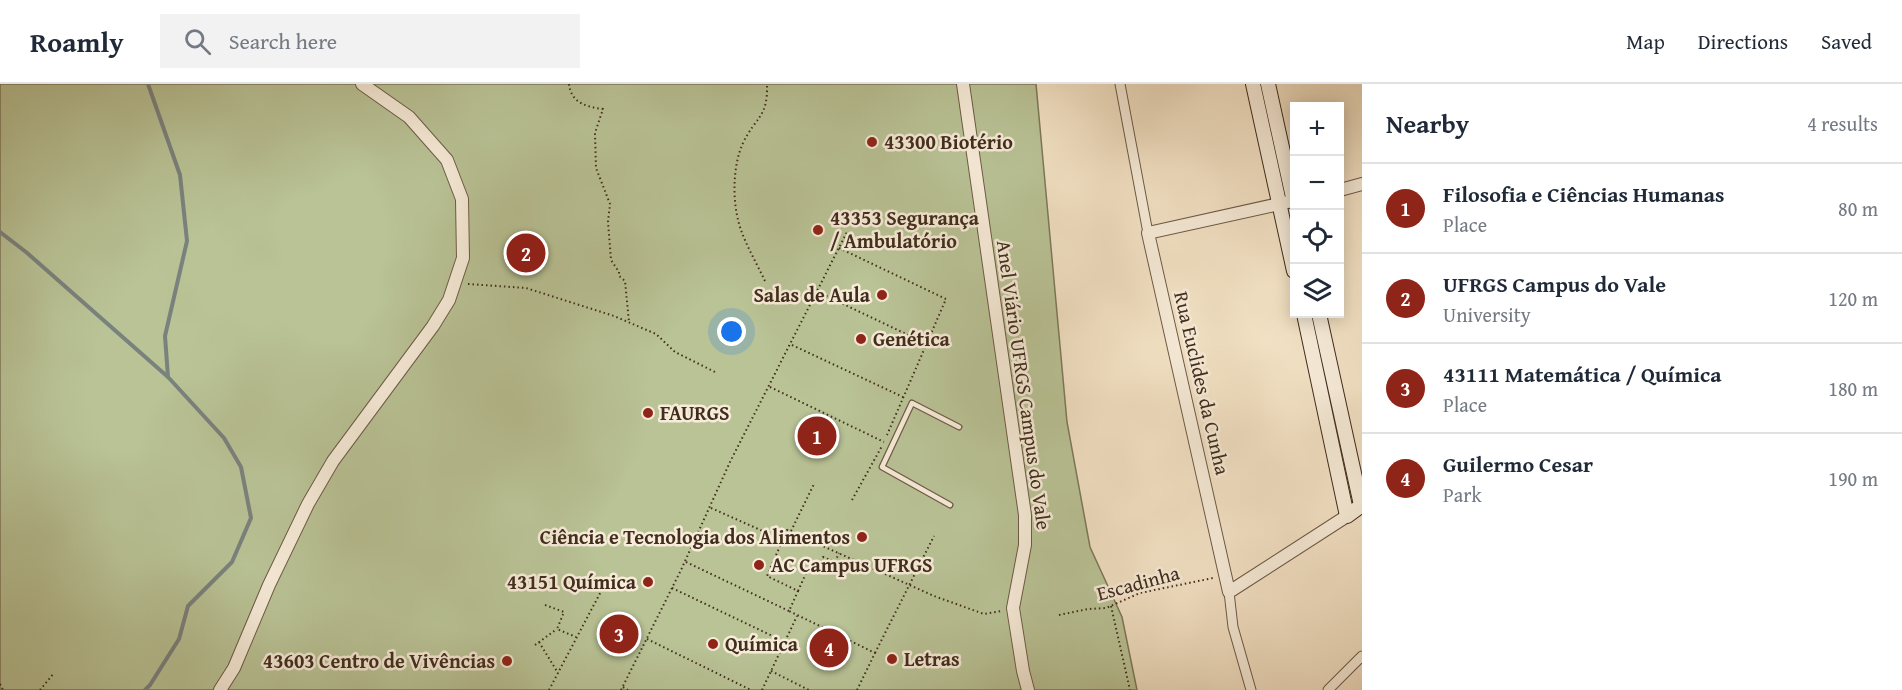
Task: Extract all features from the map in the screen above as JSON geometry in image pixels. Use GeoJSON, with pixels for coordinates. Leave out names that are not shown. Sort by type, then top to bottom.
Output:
{"type":"FeatureCollection","features":[{"type":"Feature","properties":{"kind":"main road"},"geometry":{"type":"LineString","coordinates":[[1253,84],[1293,264]]}},
{"type":"Feature","properties":{"kind":"main road"},"geometry":{"type":"LineString","coordinates":[[1268,84],[1290,183]]}},
{"type":"Feature","properties":{"kind":"main road"},"geometry":{"type":"LineString","coordinates":[[1305,318],[1347,516],[1362,505],[1320,318]]}},
{"type":"Feature","properties":{"kind":"street"},"geometry":{"type":"LineString","coordinates":[[220,690],[234,668],[268,585],[308,504],[333,461],[433,326],[449,300],[463,258],[462,199],[447,160],[409,117],[362,84]]}},
{"type":"Feature","properties":{"kind":"street","name":"Anel Viário UFRGS Campus do Vale"},"geometry":{"type":"LineString","coordinates":[[963,84],[1025,515],[1025,545],[1013,608],[1028,690]]}},
{"type":"Feature","properties":{"kind":"street","name":"Rua Euclides da Cunha"},"geometry":{"type":"LineString","coordinates":[[1120,84],[1149,233],[1229,592],[1233,627],[1251,690]]}},
{"type":"Feature","properties":{"kind":"street"},"geometry":{"type":"LineString","coordinates":[[1344,189],[1362,184]]}},
{"type":"Feature","properties":{"kind":"street"},"geometry":{"type":"LineString","coordinates":[[1149,233],[1290,202]]}},
{"type":"Feature","properties":{"kind":"street"},"geometry":{"type":"LineString","coordinates":[[1229,592],[1347,516]]}},
{"type":"Feature","properties":{"kind":"street"},"geometry":{"type":"LineString","coordinates":[[1328,690],[1362,656]]}},
{"type":"Feature","properties":{"kind":"lane"},"geometry":{"type":"LineString","coordinates":[[950,505],[882,467],[912,403],[959,427]]}},
{"type":"Feature","properties":{"kind":"path"},"geometry":{"type":"LineString","coordinates":[[569,84],[569,89],[577,101],[585,106],[603,109],[595,133],[596,168],[610,204],[608,222],[611,260],[619,276],[625,281],[629,322]]}},
{"type":"Feature","properties":{"kind":"path"},"geometry":{"type":"LineString","coordinates":[[765,281],[740,228],[736,178],[738,159],[744,143],[763,115],[767,100],[767,84]]}},
{"type":"Feature","properties":{"kind":"path"},"geometry":{"type":"LineString","coordinates":[[628,690],[622,689],[685,561],[730,462],[847,232]]}},
{"type":"Feature","properties":{"kind":"path"},"geometry":{"type":"LineString","coordinates":[[839,248],[946,299],[884,442],[852,500]]}},
{"type":"Feature","properties":{"kind":"path"},"geometry":{"type":"LineString","coordinates":[[466,284],[525,288],[629,322],[656,334],[675,352],[715,372]]}},
{"type":"Feature","properties":{"kind":"path"},"geometry":{"type":"LineString","coordinates":[[817,291],[927,344]]}},
{"type":"Feature","properties":{"kind":"path"},"geometry":{"type":"LineString","coordinates":[[791,345],[903,397]]}},
{"type":"Feature","properties":{"kind":"path"},"geometry":{"type":"LineString","coordinates":[[769,387],[884,442]]}},
{"type":"Feature","properties":{"kind":"path"},"geometry":{"type":"LineString","coordinates":[[791,531],[814,484]]}},
{"type":"Feature","properties":{"kind":"path"},"geometry":{"type":"LineString","coordinates":[[710,508],[783,540]]}},
{"type":"Feature","properties":{"kind":"path"},"geometry":{"type":"LineString","coordinates":[[798,591],[767,576],[787,530],[934,596],[984,614],[1004,611]]}},
{"type":"Feature","properties":{"kind":"path"},"geometry":{"type":"LineString","coordinates":[[857,690],[934,536]]}},
{"type":"Feature","properties":{"kind":"path"},"geometry":{"type":"LineString","coordinates":[[789,611],[808,568],[817,572],[823,557],[835,562],[839,553]]}},
{"type":"Feature","properties":{"kind":"path"},"geometry":{"type":"LineString","coordinates":[[685,561],[875,653]]}},
{"type":"Feature","properties":{"kind":"path","name":"Escadinha"},"geometry":{"type":"LineString","coordinates":[[1059,615],[1111,606],[1140,593],[1225,576]]}},
{"type":"Feature","properties":{"kind":"path"},"geometry":{"type":"LineString","coordinates":[[549,690],[607,580]]}},
{"type":"Feature","properties":{"kind":"path"},"geometry":{"type":"LineString","coordinates":[[672,588],[784,642]]}},
{"type":"Feature","properties":{"kind":"path"},"geometry":{"type":"LineString","coordinates":[[535,645],[557,629],[564,612],[545,605]]}},
{"type":"Feature","properties":{"kind":"path"},"geometry":{"type":"LineString","coordinates":[[1111,606],[1130,690]]}},
{"type":"Feature","properties":{"kind":"path"},"geometry":{"type":"LineString","coordinates":[[762,690],[797,616]]}},
{"type":"Feature","properties":{"kind":"path"},"geometry":{"type":"LineString","coordinates":[[557,629],[576,637]]}},
{"type":"Feature","properties":{"kind":"path"},"geometry":{"type":"LineString","coordinates":[[647,639],[751,690]]}},
{"type":"Feature","properties":{"kind":"path"},"geometry":{"type":"LineString","coordinates":[[539,642],[558,673]]}},
{"type":"Feature","properties":{"kind":"path"},"geometry":{"type":"LineString","coordinates":[[771,671],[809,690]]}},
{"type":"Feature","properties":{"kind":"path"},"geometry":{"type":"LineString","coordinates":[[40,690],[54,673]]}},
{"type":"Feature","properties":{"kind":"path"},"geometry":{"type":"LineString","coordinates":[[0,684],[3,690]]}},
{"type":"Feature","properties":{"kind":"green space"},"geometry":{"type":"Polygon","coordinates":[[[0,84],[1036,84],[1067,422],[1090,547],[1122,617],[1137,690],[0,690],[0,84]]]}},
{"type":"Feature","properties":{"kind":"waterway"},"geometry":{"type":"LineString","coordinates":[[145,690],[179,639],[188,606],[232,562],[251,518],[241,467],[224,438],[168,377],[165,336],[187,241],[180,175],[148,84]]}},
{"type":"Feature","properties":{"kind":"waterway"},"geometry":{"type":"LineString","coordinates":[[0,232],[26,252],[168,377]]}},
{"type":"Feature","properties":{"kind":"place","name":"43300 Biotério"},"geometry":{"type":"Point","coordinates":[872,142]}},
{"type":"Feature","properties":{"kind":"place","name":"43353 Segurança / Ambulatório"},"geometry":{"type":"Point","coordinates":[818,230]}},
{"type":"Feature","properties":{"kind":"place","name":"UFRGS Campus do Vale"},"geometry":{"type":"Point","coordinates":[526,253]}},
{"type":"Feature","properties":{"kind":"place","name":"Salas de Aula"},"geometry":{"type":"Point","coordinates":[882,295]}},
{"type":"Feature","properties":{"kind":"place","name":"Genética"},"geometry":{"type":"Point","coordinates":[861,339]}},
{"type":"Feature","properties":{"kind":"place","name":"FAURGS"},"geometry":{"type":"Point","coordinates":[648,413]}},
{"type":"Feature","properties":{"kind":"place","name":"Filosofia e Ciências Humanas"},"geometry":{"type":"Point","coordinates":[817,436]}},
{"type":"Feature","properties":{"kind":"place","name":"Ciência e Tecnologia dos Alimentos"},"geometry":{"type":"Point","coordinates":[862,537]}},
{"type":"Feature","properties":{"kind":"place","name":"AC Campus UFRGS"},"geometry":{"type":"Point","coordinates":[759,565]}},
{"type":"Feature","properties":{"kind":"place","name":"43151 Química"},"geometry":{"type":"Point","coordinates":[648,582]}},
{"type":"Feature","properties":{"kind":"place","name":"43111 Matemática / Química"},"geometry":{"type":"Point","coordinates":[619,634]}},
{"type":"Feature","properties":{"kind":"place","name":"Química"},"geometry":{"type":"Point","coordinates":[713,644]}},
{"type":"Feature","properties":{"kind":"place","name":"Guilermo Cesar"},"geometry":{"type":"Point","coordinates":[829,648]}},
{"type":"Feature","properties":{"kind":"place","name":"Letras"},"geometry":{"type":"Point","coordinates":[892,659]}},
{"type":"Feature","properties":{"kind":"place","name":"43603 Centro de Vivências"},"geometry":{"type":"Point","coordinates":[507,661]}}]}
